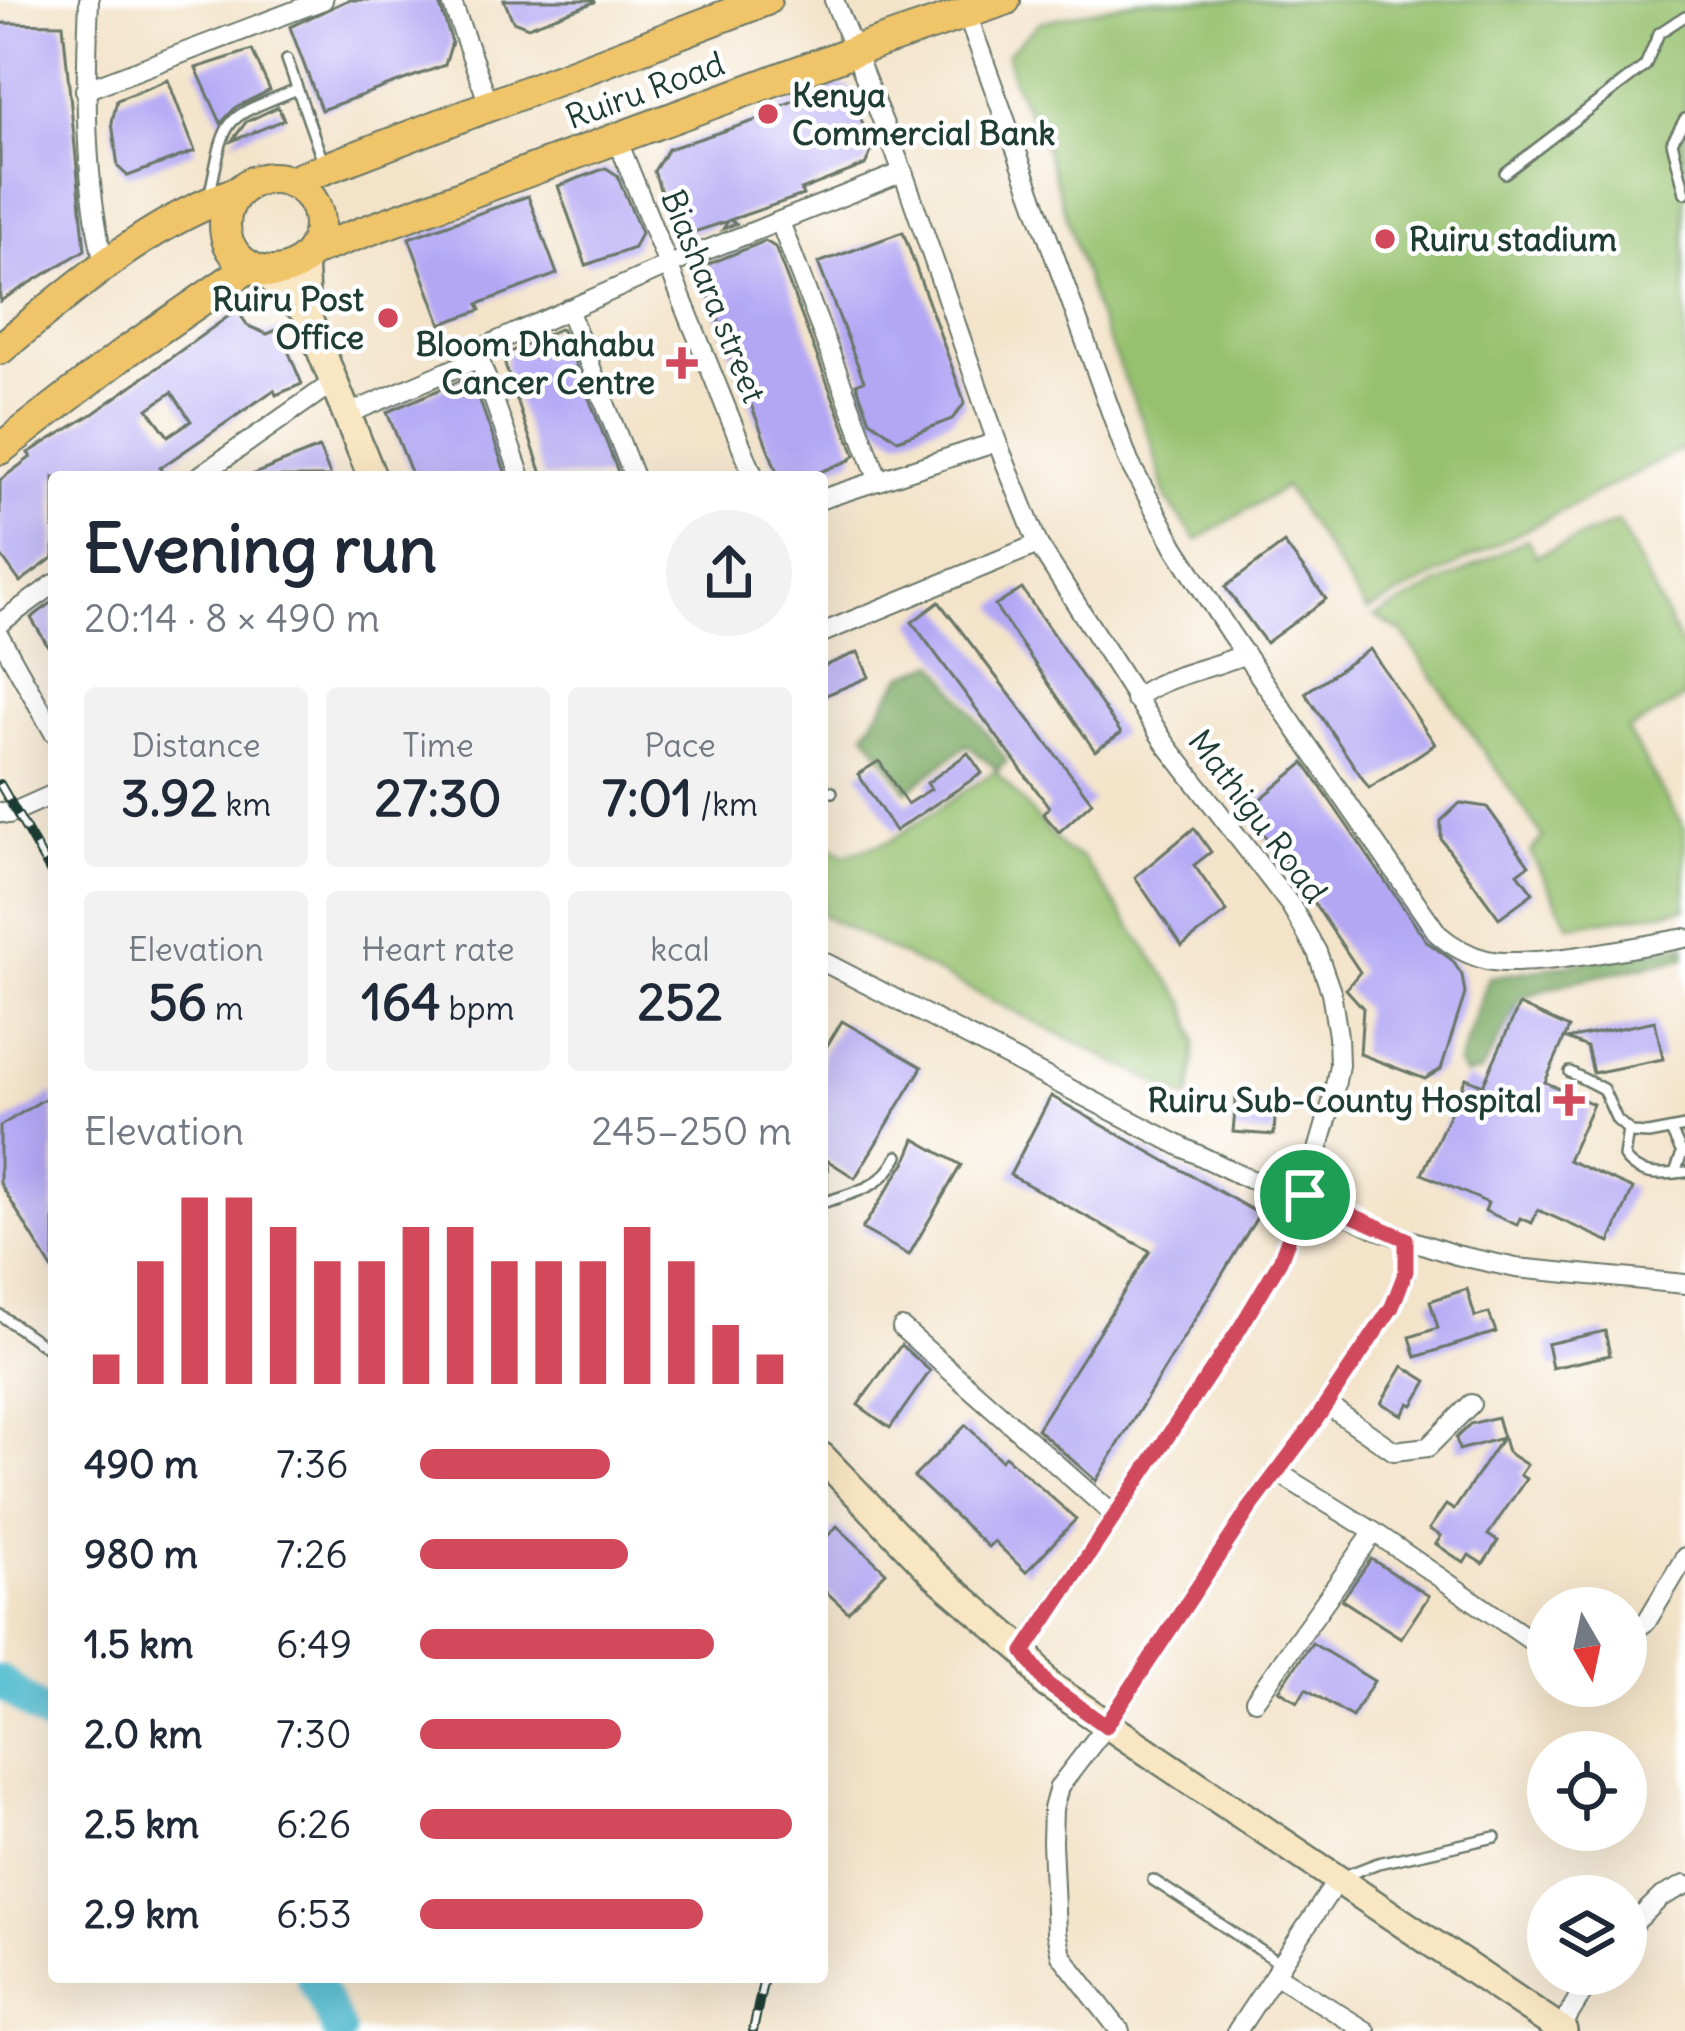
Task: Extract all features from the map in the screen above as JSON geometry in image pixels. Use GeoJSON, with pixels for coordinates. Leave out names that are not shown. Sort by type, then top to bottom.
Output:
{"type":"FeatureCollection","features":[{"type":"Feature","properties":{"kind":"main road","name":"Ruiru Road"},"geometry":{"type":"LineString","coordinates":[[290,182],[766,0]]}},
{"type":"Feature","properties":{"kind":"main road","name":"Ruiru Road"},"geometry":{"type":"LineString","coordinates":[[308,256],[854,50],[1005,0]]}},
{"type":"Feature","properties":{"kind":"main road"},"geometry":{"type":"LineString","coordinates":[[0,349],[104,264],[175,217],[272,178],[302,188],[317,211],[318,238],[308,256],[306,313]]}},
{"type":"Feature","properties":{"kind":"main road"},"geometry":{"type":"LineString","coordinates":[[240,191],[225,223],[227,240],[236,255],[306,313],[370,471]]}},
{"type":"Feature","properties":{"kind":"main road"},"geometry":{"type":"LineString","coordinates":[[0,449],[126,352],[257,269],[286,270],[308,256]]}},
{"type":"Feature","properties":{"kind":"main road"},"geometry":{"type":"LineString","coordinates":[[828,1463],[934,1574],[1024,1652],[1047,1684],[1553,2028]]}},
{"type":"Feature","properties":{"kind":"street"},"geometry":{"type":"LineString","coordinates":[[89,0],[88,177],[104,264]]}},
{"type":"Feature","properties":{"kind":"street"},"geometry":{"type":"LineString","coordinates":[[85,90],[323,0]]}},
{"type":"Feature","properties":{"kind":"street"},"geometry":{"type":"LineString","coordinates":[[451,0],[489,104]]}},
{"type":"Feature","properties":{"kind":"street","name":"Mathigu Road"},"geometry":{"type":"LineString","coordinates":[[833,0],[903,172],[997,442],[1038,544],[1135,699],[1222,821],[1291,905],[1317,952],[1331,992],[1339,1065],[1332,1102],[1280,1261],[1024,1652]]}},
{"type":"Feature","properties":{"kind":"street"},"geometry":{"type":"LineString","coordinates":[[967,14],[1129,462],[1175,547],[1244,654],[1438,934],[1458,951],[1492,962],[1685,938]]}},
{"type":"Feature","properties":{"kind":"street","name":"Biashara street"},"geometry":{"type":"LineString","coordinates":[[617,139],[752,471]]}},
{"type":"Feature","properties":{"kind":"street"},"geometry":{"type":"LineString","coordinates":[[518,471],[479,358],[484,346],[669,265],[903,172]]}},
{"type":"Feature","properties":{"kind":"street"},"geometry":{"type":"LineString","coordinates":[[780,221],[879,481]]}},
{"type":"Feature","properties":{"kind":"street"},"geometry":{"type":"LineString","coordinates":[[568,309],[632,471]]}},
{"type":"Feature","properties":{"kind":"street"},"geometry":{"type":"LineString","coordinates":[[347,415],[479,358]]}},
{"type":"Feature","properties":{"kind":"street"},"geometry":{"type":"LineString","coordinates":[[222,469],[335,381]]}},
{"type":"Feature","properties":{"kind":"street"},"geometry":{"type":"LineString","coordinates":[[828,497],[997,442]]}},
{"type":"Feature","properties":{"kind":"street"},"geometry":{"type":"LineString","coordinates":[[828,630],[1038,544]]}},
{"type":"Feature","properties":{"kind":"street"},"geometry":{"type":"LineString","coordinates":[[0,623],[48,588]]}},
{"type":"Feature","properties":{"kind":"street"},"geometry":{"type":"LineString","coordinates":[[0,637],[48,722]]}},
{"type":"Feature","properties":{"kind":"street"},"geometry":{"type":"LineString","coordinates":[[1135,699],[1160,682],[1244,654]]}},
{"type":"Feature","properties":{"kind":"street"},"geometry":{"type":"LineString","coordinates":[[0,812],[8,814],[48,797]]}},
{"type":"Feature","properties":{"kind":"street"},"geometry":{"type":"LineString","coordinates":[[828,964],[1249,1179],[1305,1195],[1406,1239],[1516,1268],[1685,1285]]}},
{"type":"Feature","properties":{"kind":"street"},"geometry":{"type":"LineString","coordinates":[[1120,2031],[1060,1955],[1055,1933],[1053,1809],[1060,1786],[1106,1726],[1402,1287],[1406,1239]]}},
{"type":"Feature","properties":{"kind":"street"},"geometry":{"type":"LineString","coordinates":[[902,1328],[1115,1516]]}},
{"type":"Feature","properties":{"kind":"street"},"geometry":{"type":"LineString","coordinates":[[1326,1404],[1394,1450],[1427,1447],[1471,1404]]}},
{"type":"Feature","properties":{"kind":"street"},"geometry":{"type":"LineString","coordinates":[[1277,1472],[1374,1532],[1527,1638]]}},
{"type":"Feature","properties":{"kind":"street"},"geometry":{"type":"LineString","coordinates":[[1256,1700],[1374,1532]]}},
{"type":"Feature","properties":{"kind":"street"},"geometry":{"type":"LineString","coordinates":[[1647,1621],[1685,1557]]}},
{"type":"Feature","properties":{"kind":"street"},"geometry":{"type":"LineString","coordinates":[[1237,2031],[1338,1879]]}},
{"type":"Feature","properties":{"kind":"street"},"geometry":{"type":"LineString","coordinates":[[1647,1910],[1660,1897],[1685,1885]]}},
{"type":"Feature","properties":{"kind":"street"},"geometry":{"type":"LineString","coordinates":[[1278,1969],[1366,2031]]}},
{"type":"Feature","properties":{"kind":"street"},"geometry":{"type":"LineString","coordinates":[[1553,2028],[1578,1995]]}},
{"type":"Feature","properties":{"kind":"lane"},"geometry":{"type":"LineString","coordinates":[[1504,173],[1645,65],[1664,28],[1685,16]]}},
{"type":"Feature","properties":{"kind":"lane"},"geometry":{"type":"LineString","coordinates":[[287,59],[325,167]]}},
{"type":"Feature","properties":{"kind":"lane"},"geometry":{"type":"LineString","coordinates":[[208,202],[226,125],[240,113],[297,89]]}},
{"type":"Feature","properties":{"kind":"lane"},"geometry":{"type":"LineString","coordinates":[[1685,119],[1672,142],[1685,194]]}},
{"type":"Feature","properties":{"kind":"lane"},"geometry":{"type":"LineString","coordinates":[[1570,1072],[1604,1089],[1617,1120],[1628,1130],[1648,1135],[1685,1127]]}},
{"type":"Feature","properties":{"kind":"lane"},"geometry":{"type":"LineString","coordinates":[[1628,1130],[1624,1157],[1633,1169],[1648,1174],[1680,1173],[1682,1153],[1671,1131]]}},
{"type":"Feature","properties":{"kind":"lane"},"geometry":{"type":"LineString","coordinates":[[828,1198],[870,1187],[890,1172],[898,1156]]}},
{"type":"Feature","properties":{"kind":"lane"},"geometry":{"type":"LineString","coordinates":[[0,1315],[48,1349]]}},
{"type":"Feature","properties":{"kind":"lane"},"geometry":{"type":"LineString","coordinates":[[1338,1879],[1378,1863],[1496,1838]]}},
{"type":"Feature","properties":{"kind":"lane"},"geometry":{"type":"LineString","coordinates":[[1153,1880],[1278,1969]]}},
{"type":"Feature","properties":{"kind":"green space"},"geometry":{"type":"Polygon","coordinates":[[[1139,0],[1685,0],[1685,448],[1367,611],[1285,487],[1197,540],[1167,500],[1151,441],[1095,309],[1047,153],[1013,81],[1007,54],[1040,22],[1139,0]]]}},
{"type":"Feature","properties":{"kind":"green space"},"geometry":{"type":"Polygon","coordinates":[[[1618,522],[1685,653],[1685,698],[1627,731],[1685,829],[1685,909],[1569,925],[1530,852],[1543,837],[1402,632],[1375,617],[1527,539],[1536,556],[1618,522]]]}},
{"type":"Feature","properties":{"kind":"green space"},"geometry":{"type":"Polygon","coordinates":[[[936,663],[1007,761],[998,770],[967,745],[907,791],[865,732],[903,675],[936,663]]]}},
{"type":"Feature","properties":{"kind":"green space"},"geometry":{"type":"Polygon","coordinates":[[[995,771],[1065,850],[1082,858],[1186,1004],[1196,1041],[1191,1094],[1187,1098],[828,918],[828,845],[845,855],[890,841],[995,771]]]}},
{"type":"Feature","properties":{"kind":"green space"},"geometry":{"type":"Polygon","coordinates":[[[1685,945],[1685,958],[1522,997],[1481,1072],[1465,1075],[1458,1065],[1489,977],[1685,945]]]}},
{"type":"Feature","properties":{"kind":"building"},"geometry":{"type":"Polygon","coordinates":[[[348,0],[438,0],[452,42],[445,65],[321,110],[290,27],[348,0]]]}},
{"type":"Feature","properties":{"kind":"building"},"geometry":{"type":"Polygon","coordinates":[[[504,0],[595,2],[528,27],[513,21],[504,0]]]}},
{"type":"Feature","properties":{"kind":"building"},"geometry":{"type":"Polygon","coordinates":[[[0,23],[63,24],[85,250],[0,301],[0,23]]]}},
{"type":"Feature","properties":{"kind":"building"},"geometry":{"type":"Polygon","coordinates":[[[252,50],[270,90],[236,107],[221,123],[196,68],[252,50]]]}},
{"type":"Feature","properties":{"kind":"building"},"geometry":{"type":"Polygon","coordinates":[[[168,80],[195,151],[128,176],[118,167],[112,122],[117,100],[168,80]]]}},
{"type":"Feature","properties":{"kind":"building"},"geometry":{"type":"Polygon","coordinates":[[[834,85],[849,86],[872,150],[865,165],[801,190],[803,195],[730,220],[736,224],[723,229],[728,221],[694,232],[671,223],[654,171],[668,149],[775,114],[773,109],[834,85]]]}},
{"type":"Feature","properties":{"kind":"building"},"geometry":{"type":"Polygon","coordinates":[[[278,107],[284,120],[232,141],[246,122],[278,107]]]}},
{"type":"Feature","properties":{"kind":"building"},"geometry":{"type":"Polygon","coordinates":[[[606,168],[617,175],[641,233],[634,248],[586,265],[558,186],[606,168]]]}},
{"type":"Feature","properties":{"kind":"building"},"geometry":{"type":"Polygon","coordinates":[[[528,196],[557,274],[478,304],[481,310],[441,324],[409,238],[528,196]]]}},
{"type":"Feature","properties":{"kind":"building"},"geometry":{"type":"Polygon","coordinates":[[[903,232],[965,403],[952,419],[898,440],[870,420],[856,384],[864,381],[818,263],[903,232]]]}},
{"type":"Feature","properties":{"kind":"building"},"geometry":{"type":"Polygon","coordinates":[[[765,241],[775,247],[855,455],[850,460],[823,471],[777,471],[700,272],[704,266],[765,241]]]}},
{"type":"Feature","properties":{"kind":"building"},"geometry":{"type":"Polygon","coordinates":[[[237,310],[248,326],[267,334],[279,329],[302,384],[276,395],[274,390],[162,471],[48,471],[48,561],[20,582],[0,554],[0,480],[31,457],[28,453],[94,413],[237,310]],[[172,392],[148,409],[168,436],[191,421],[172,392]]]}},
{"type":"Feature","properties":{"kind":"building"},"geometry":{"type":"Polygon","coordinates":[[[562,330],[618,471],[541,471],[505,365],[508,353],[562,330]]]}},
{"type":"Feature","properties":{"kind":"building"},"geometry":{"type":"Polygon","coordinates":[[[471,376],[505,471],[411,471],[387,412],[471,376]]]}},
{"type":"Feature","properties":{"kind":"building"},"geometry":{"type":"Polygon","coordinates":[[[319,448],[329,471],[262,471],[319,448]]]}},
{"type":"Feature","properties":{"kind":"building"},"geometry":{"type":"Polygon","coordinates":[[[1284,543],[1326,599],[1266,643],[1225,587],[1284,543]]]}},
{"type":"Feature","properties":{"kind":"building"},"geometry":{"type":"Polygon","coordinates":[[[1022,589],[1121,733],[1095,751],[995,606],[1022,589]]]}},
{"type":"Feature","properties":{"kind":"building"},"geometry":{"type":"Polygon","coordinates":[[[939,602],[1092,802],[1059,832],[1043,814],[1049,807],[912,622],[939,602]]]}},
{"type":"Feature","properties":{"kind":"building"},"geometry":{"type":"Polygon","coordinates":[[[48,605],[48,646],[31,618],[48,605]]]}},
{"type":"Feature","properties":{"kind":"building"},"geometry":{"type":"Polygon","coordinates":[[[1370,649],[1435,744],[1369,788],[1305,693],[1370,649]]]}},
{"type":"Feature","properties":{"kind":"building"},"geometry":{"type":"Polygon","coordinates":[[[858,652],[869,677],[828,694],[828,664],[858,652]]]}},
{"type":"Feature","properties":{"kind":"building"},"geometry":{"type":"Polygon","coordinates":[[[968,753],[982,773],[895,831],[858,774],[879,761],[907,804],[931,789],[927,783],[968,753]]]}},
{"type":"Feature","properties":{"kind":"building"},"geometry":{"type":"Polygon","coordinates":[[[1304,763],[1427,942],[1452,960],[1462,975],[1465,994],[1441,1069],[1425,1079],[1360,1054],[1363,1008],[1346,989],[1360,972],[1261,831],[1273,823],[1257,802],[1304,763]]]}},
{"type":"Feature","properties":{"kind":"building"},"geometry":{"type":"Polygon","coordinates":[[[1460,803],[1487,807],[1529,865],[1518,873],[1533,893],[1499,918],[1441,839],[1441,821],[1460,803]]]}},
{"type":"Feature","properties":{"kind":"building"},"geometry":{"type":"Polygon","coordinates":[[[1194,828],[1211,852],[1194,865],[1227,912],[1182,946],[1135,877],[1194,828]]]}},
{"type":"Feature","properties":{"kind":"building"},"geometry":{"type":"Polygon","coordinates":[[[1519,1005],[1569,1028],[1545,1082],[1593,1104],[1568,1160],[1633,1189],[1610,1242],[1538,1210],[1532,1223],[1520,1218],[1517,1225],[1485,1211],[1488,1203],[1422,1174],[1466,1078],[1483,1085],[1519,1005]]]}},
{"type":"Feature","properties":{"kind":"building"},"geometry":{"type":"Polygon","coordinates":[[[842,1021],[922,1067],[855,1178],[828,1161],[828,1044],[842,1021]]]}},
{"type":"Feature","properties":{"kind":"building"},"geometry":{"type":"Polygon","coordinates":[[[1655,1021],[1663,1059],[1593,1073],[1587,1047],[1567,1039],[1655,1021]]]}},
{"type":"Feature","properties":{"kind":"building"},"geometry":{"type":"Polygon","coordinates":[[[1051,1096],[1259,1214],[1096,1481],[1037,1429],[1150,1251],[1010,1175],[1051,1096]]]}},
{"type":"Feature","properties":{"kind":"building"},"geometry":{"type":"Polygon","coordinates":[[[48,1097],[48,1262],[0,1183],[0,1126],[48,1097]]]}},
{"type":"Feature","properties":{"kind":"building"},"geometry":{"type":"Polygon","coordinates":[[[1236,1098],[1276,1101],[1274,1135],[1233,1132],[1236,1098]]]}},
{"type":"Feature","properties":{"kind":"building"},"geometry":{"type":"Polygon","coordinates":[[[915,1139],[961,1165],[909,1255],[862,1229],[915,1139]]]}},
{"type":"Feature","properties":{"kind":"building"},"geometry":{"type":"Polygon","coordinates":[[[1467,1289],[1475,1317],[1489,1313],[1496,1332],[1416,1357],[1410,1337],[1438,1328],[1430,1301],[1467,1289]]]}},
{"type":"Feature","properties":{"kind":"building"},"geometry":{"type":"Polygon","coordinates":[[[1605,1331],[1610,1355],[1552,1368],[1547,1344],[1605,1331]]]}},
{"type":"Feature","properties":{"kind":"building"},"geometry":{"type":"Polygon","coordinates":[[[901,1345],[930,1371],[890,1428],[858,1405],[901,1345]]]}},
{"type":"Feature","properties":{"kind":"building"},"geometry":{"type":"Polygon","coordinates":[[[1403,1366],[1427,1381],[1402,1415],[1381,1403],[1403,1366]]]}},
{"type":"Feature","properties":{"kind":"building"},"geometry":{"type":"Polygon","coordinates":[[[1497,1417],[1507,1452],[1527,1465],[1520,1475],[1526,1479],[1488,1535],[1498,1541],[1483,1564],[1469,1555],[1464,1563],[1436,1544],[1441,1536],[1429,1529],[1446,1505],[1454,1510],[1502,1438],[1459,1450],[1456,1438],[1470,1424],[1497,1417]]]}},
{"type":"Feature","properties":{"kind":"building"},"geometry":{"type":"Polygon","coordinates":[[[966,1425],[1001,1460],[1005,1456],[1076,1519],[1026,1572],[994,1541],[988,1547],[914,1477],[966,1425]]]}},
{"type":"Feature","properties":{"kind":"building"},"geometry":{"type":"Polygon","coordinates":[[[837,1526],[886,1572],[848,1612],[828,1594],[828,1536],[837,1526]]]}},
{"type":"Feature","properties":{"kind":"building"},"geometry":{"type":"Polygon","coordinates":[[[1371,1559],[1429,1596],[1401,1638],[1342,1600],[1371,1559]]]}},
{"type":"Feature","properties":{"kind":"building"},"geometry":{"type":"Polygon","coordinates":[[[1312,1643],[1374,1681],[1352,1717],[1306,1689],[1298,1702],[1279,1690],[1312,1643]]]}},
{"type":"Feature","properties":{"kind":"waterway"},"geometry":{"type":"LineString","coordinates":[[0,1681],[48,1717]]}},
{"type":"Feature","properties":{"kind":"waterway"},"geometry":{"type":"LineString","coordinates":[[315,1983],[339,2031]]}},
{"type":"Feature","properties":{"kind":"railway"},"geometry":{"type":"LineString","coordinates":[[0,784],[48,868]]}},
{"type":"Feature","properties":{"kind":"railway"},"geometry":{"type":"LineString","coordinates":[[753,2031],[763,1983]]}},
{"type":"Feature","properties":{"kind":"place","name":"Kenya Commercial Bank"},"geometry":{"type":"Point","coordinates":[768,114]}},
{"type":"Feature","properties":{"kind":"place","name":"Ruiru stadium"},"geometry":{"type":"Point","coordinates":[1385,239]}},
{"type":"Feature","properties":{"kind":"place","name":"Ruiru Post Office"},"geometry":{"type":"Point","coordinates":[388,318]}},
{"type":"Feature","properties":{"kind":"place","name":"Bloom Dhahabu Cancer Centre"},"geometry":{"type":"Point","coordinates":[682,363]}},
{"type":"Feature","properties":{"kind":"place","name":"Ruiru Sub-County Hospital"},"geometry":{"type":"Point","coordinates":[1569,1100]}},
{"type":"Feature","properties":{"kind":"route"},"geometry":{"type":"LineString","coordinates":[[1305,1195],[1406,1239],[1402,1287],[1106,1726],[1047,1684],[1024,1652],[1240,1328],[1280,1261],[1305,1195]]}}]}
